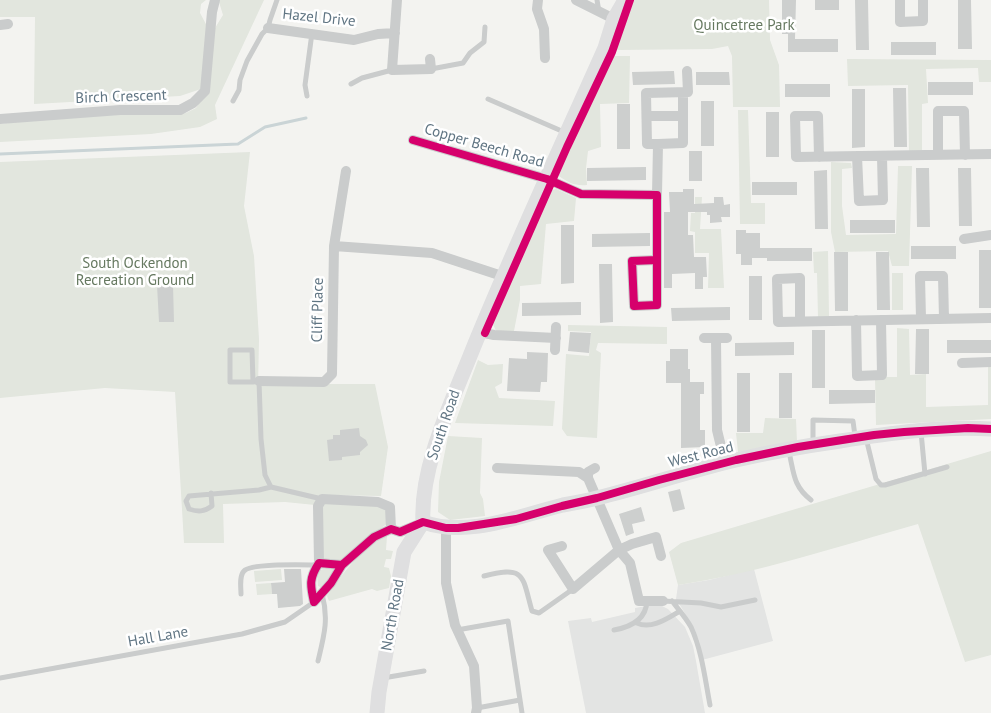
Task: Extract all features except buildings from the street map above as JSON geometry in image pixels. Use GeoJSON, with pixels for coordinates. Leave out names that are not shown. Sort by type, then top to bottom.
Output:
{"type":"FeatureCollection","features":[{"type":"Feature","properties":{"kind":"main road","name":"South Road"},"geometry":{"type":"LineString","coordinates":[[423,522],[424,489],[441,427],[502,276],[567,134],[605,48],[614,19],[624,0]]}},
{"type":"Feature","properties":{"kind":"main road","name":"West Road"},"geometry":{"type":"LineString","coordinates":[[423,522],[446,528],[471,527],[516,519],[725,463],[789,449],[861,437],[968,428],[991,429]]}},
{"type":"Feature","properties":{"kind":"main road","name":"North Road"},"geometry":{"type":"LineString","coordinates":[[377,713],[404,552],[423,522]]}},
{"type":"Feature","properties":{"kind":"street","name":"Birch Crescent"},"geometry":{"type":"LineString","coordinates":[[0,119],[120,110],[180,110],[193,103],[205,91],[212,12],[215,0]]}},
{"type":"Feature","properties":{"kind":"street"},"geometry":{"type":"LineString","coordinates":[[397,0],[392,70],[431,64]]}},
{"type":"Feature","properties":{"kind":"street"},"geometry":{"type":"LineString","coordinates":[[538,0],[536,9],[544,29],[545,58]]}},
{"type":"Feature","properties":{"kind":"street"},"geometry":{"type":"LineString","coordinates":[[576,0],[614,19]]}},
{"type":"Feature","properties":{"kind":"street"},"geometry":{"type":"LineString","coordinates":[[900,0],[900,22],[923,21],[922,0]]}},
{"type":"Feature","properties":{"kind":"street","name":"Hazel Drive"},"geometry":{"type":"LineString","coordinates":[[268,28],[354,40],[378,34],[395,33]]}},
{"type":"Feature","properties":{"kind":"street"},"geometry":{"type":"LineString","coordinates":[[683,92],[684,143],[647,144],[646,93],[683,92],[688,92],[687,71]]}},
{"type":"Feature","properties":{"kind":"street"},"geometry":{"type":"LineString","coordinates":[[938,155],[938,111],[964,111],[965,155]]}},
{"type":"Feature","properties":{"kind":"street"},"geometry":{"type":"LineString","coordinates":[[646,116],[683,116]]}},
{"type":"Feature","properties":{"kind":"street"},"geometry":{"type":"LineString","coordinates":[[819,157],[818,116],[795,116],[796,157],[819,157],[938,155],[965,155],[991,154]]}},
{"type":"Feature","properties":{"kind":"street","name":"Copper Beech Road"},"geometry":{"type":"LineString","coordinates":[[413,140],[547,179],[581,194],[657,195]]}},
{"type":"Feature","properties":{"kind":"street"},"geometry":{"type":"LineString","coordinates":[[657,260],[632,261],[634,306],[657,305],[658,144]]}},
{"type":"Feature","properties":{"kind":"street"},"geometry":{"type":"LineString","coordinates":[[857,156],[859,201],[883,200],[882,156]]}},
{"type":"Feature","properties":{"kind":"street","name":"Cliff Place"},"geometry":{"type":"LineString","coordinates":[[256,382],[324,382],[332,374],[334,246],[346,171]]}},
{"type":"Feature","properties":{"kind":"street"},"geometry":{"type":"LineString","coordinates":[[964,239],[991,235]]}},
{"type":"Feature","properties":{"kind":"street"},"geometry":{"type":"LineString","coordinates":[[334,246],[432,253],[502,276]]}},
{"type":"Feature","properties":{"kind":"street"},"geometry":{"type":"LineString","coordinates":[[921,319],[920,276],[943,276],[944,319]]}},
{"type":"Feature","properties":{"kind":"street"},"geometry":{"type":"LineString","coordinates":[[800,321],[800,278],[777,279],[778,322],[991,318]]}},
{"type":"Feature","properties":{"kind":"street"},"geometry":{"type":"LineString","coordinates":[[856,320],[857,376],[882,375],[880,320]]}},
{"type":"Feature","properties":{"kind":"street"},"geometry":{"type":"LineString","coordinates":[[480,332],[494,335],[556,333],[555,350]]}},
{"type":"Feature","properties":{"kind":"street"},"geometry":{"type":"LineString","coordinates":[[704,338],[727,338]]}},
{"type":"Feature","properties":{"kind":"street"},"geometry":{"type":"LineString","coordinates":[[716,338],[717,430],[725,463]]}},
{"type":"Feature","properties":{"kind":"street"},"geometry":{"type":"LineString","coordinates":[[962,363],[991,362]]}},
{"type":"Feature","properties":{"kind":"street"},"geometry":{"type":"LineString","coordinates":[[497,468],[579,472],[588,478]]}},
{"type":"Feature","properties":{"kind":"street"},"geometry":{"type":"LineString","coordinates":[[595,468],[588,472],[588,478],[619,550],[630,563],[639,601],[668,601]]}},
{"type":"Feature","properties":{"kind":"street"},"geometry":{"type":"LineString","coordinates":[[314,602],[311,589],[311,574],[319,564],[318,506],[322,499],[378,502],[390,507],[390,529]]}},
{"type":"Feature","properties":{"kind":"street"},"geometry":{"type":"LineString","coordinates":[[314,602],[331,584],[342,565],[374,537],[390,529],[400,532],[423,522]]}},
{"type":"Feature","properties":{"kind":"street"},"geometry":{"type":"LineString","coordinates":[[446,528],[446,583],[458,630],[474,666],[477,710]]}},
{"type":"Feature","properties":{"kind":"street"},"geometry":{"type":"LineString","coordinates":[[562,546],[548,550],[573,589],[619,550],[632,544],[656,537],[660,556]]}},
{"type":"Feature","properties":{"kind":"street"},"geometry":{"type":"LineString","coordinates":[[319,564],[342,565]]}},
{"type":"Feature","properties":{"kind":"lane"},"geometry":{"type":"LineString","coordinates":[[233,100],[239,90],[240,80],[247,61],[262,34],[268,28],[278,0]]}},
{"type":"Feature","properties":{"kind":"lane"},"geometry":{"type":"LineString","coordinates":[[597,0],[599,12]]}},
{"type":"Feature","properties":{"kind":"lane"},"geometry":{"type":"LineString","coordinates":[[431,64],[463,63],[470,53],[484,42],[485,27]]}},
{"type":"Feature","properties":{"kind":"lane"},"geometry":{"type":"LineString","coordinates":[[307,96],[305,85],[312,33]]}},
{"type":"Feature","properties":{"kind":"lane"},"geometry":{"type":"LineString","coordinates":[[351,84],[362,78],[392,70]]}},
{"type":"Feature","properties":{"kind":"lane"},"geometry":{"type":"LineString","coordinates":[[488,99],[567,134]]}},
{"type":"Feature","properties":{"kind":"lane"},"geometry":{"type":"LineString","coordinates":[[256,382],[230,382],[230,350],[252,350],[256,382],[265,476],[272,487]]}},
{"type":"Feature","properties":{"kind":"lane"},"geometry":{"type":"LineString","coordinates":[[813,445],[812,420],[852,421],[861,437],[878,483],[885,485],[948,467]]}},
{"type":"Feature","properties":{"kind":"lane"},"geometry":{"type":"LineString","coordinates":[[921,431],[924,474]]}},
{"type":"Feature","properties":{"kind":"lane"},"geometry":{"type":"LineString","coordinates":[[789,449],[796,482],[800,491],[811,500]]}},
{"type":"Feature","properties":{"kind":"lane"},"geometry":{"type":"LineString","coordinates":[[211,493],[212,506],[208,510],[202,512],[189,509],[186,501],[189,496],[211,493],[259,490],[272,487],[322,499]]}},
{"type":"Feature","properties":{"kind":"lane"},"geometry":{"type":"LineString","coordinates":[[241,594],[241,576],[249,568],[319,564]]}},
{"type":"Feature","properties":{"kind":"lane"},"geometry":{"type":"LineString","coordinates":[[484,576],[506,570],[516,572],[524,579],[532,612],[539,613],[573,589]]}},
{"type":"Feature","properties":{"kind":"lane"},"geometry":{"type":"LineString","coordinates":[[318,661],[326,622],[326,607],[322,593]]}},
{"type":"Feature","properties":{"kind":"lane"},"geometry":{"type":"LineString","coordinates":[[668,601],[701,602],[721,607],[755,600]]}},
{"type":"Feature","properties":{"kind":"lane"},"geometry":{"type":"LineString","coordinates":[[614,630],[637,623],[647,608],[647,601]]}},
{"type":"Feature","properties":{"kind":"lane"},"geometry":{"type":"LineString","coordinates":[[668,601],[680,612],[690,626],[698,650],[710,705]]}},
{"type":"Feature","properties":{"kind":"lane","name":"Hall Lane"},"geometry":{"type":"LineString","coordinates":[[0,678],[242,634],[285,622],[314,602]]}},
{"type":"Feature","properties":{"kind":"lane"},"geometry":{"type":"LineString","coordinates":[[637,623],[641,625],[650,624],[680,612]]}},
{"type":"Feature","properties":{"kind":"lane"},"geometry":{"type":"LineString","coordinates":[[458,630],[508,621],[522,713]]}},
{"type":"Feature","properties":{"kind":"lane"},"geometry":{"type":"LineString","coordinates":[[382,678],[424,672]]}},
{"type":"Feature","properties":{"kind":"lane"},"geometry":{"type":"LineString","coordinates":[[477,710],[520,700]]}},
{"type":"Feature","properties":{"kind":"shaded area"},"geometry":{"type":"Polygon","coordinates":[[[754,569],[773,641],[702,660],[699,640],[676,599],[678,585],[754,569]]]}},
{"type":"Feature","properties":{"kind":"shaded area"},"geometry":{"type":"Polygon","coordinates":[[[658,604],[668,609],[685,627],[693,646],[705,713],[586,713],[568,621],[591,618],[592,622],[635,612],[635,608],[658,604]]]}},
{"type":"Feature","properties":{"kind":"green space"},"geometry":{"type":"Polygon","coordinates":[[[0,0],[206,0],[201,4],[200,13],[207,26],[201,89],[180,96],[34,104],[35,17],[0,17],[0,0]]]}},
{"type":"Feature","properties":{"kind":"green space"},"geometry":{"type":"Polygon","coordinates":[[[220,0],[264,0],[215,105],[217,119],[200,127],[151,134],[0,142],[0,124],[84,115],[174,115],[186,113],[196,108],[207,90],[215,28],[223,15],[220,0]]]}},
{"type":"Feature","properties":{"kind":"green space","name":"Quincetree Park"},"geometry":{"type":"Polygon","coordinates":[[[633,0],[769,0],[770,40],[779,65],[780,107],[733,107],[732,56],[728,46],[712,49],[616,50],[633,0]]]}},
{"type":"Feature","properties":{"kind":"green space"},"geometry":{"type":"Polygon","coordinates":[[[612,56],[630,56],[629,103],[600,104],[601,147],[588,151],[587,185],[572,184],[559,176],[559,167],[612,56]]]}},
{"type":"Feature","properties":{"kind":"green space"},"geometry":{"type":"Polygon","coordinates":[[[847,59],[991,60],[991,82],[979,82],[978,68],[926,69],[928,103],[922,104],[922,152],[909,152],[908,85],[848,86],[847,59]]]}},
{"type":"Feature","properties":{"kind":"green space"},"geometry":{"type":"Polygon","coordinates":[[[738,110],[748,110],[751,203],[765,203],[765,224],[740,224],[738,110]]]}},
{"type":"Feature","properties":{"kind":"green space","name":"South Ockendon Recreation Ground"},"geometry":{"type":"Polygon","coordinates":[[[250,152],[244,206],[254,256],[259,339],[258,388],[265,384],[375,384],[388,447],[381,496],[325,495],[315,505],[285,502],[223,504],[224,543],[184,543],[175,392],[105,388],[0,398],[0,162],[250,152]]]}},
{"type":"Feature","properties":{"kind":"green space"},"geometry":{"type":"Polygon","coordinates":[[[831,162],[851,163],[852,168],[842,169],[842,206],[846,235],[896,234],[898,166],[912,166],[909,266],[892,266],[888,251],[835,252],[831,232],[831,162]]]}},
{"type":"Feature","properties":{"kind":"green space"},"geometry":{"type":"Polygon","coordinates":[[[556,189],[576,198],[574,221],[546,224],[541,284],[520,286],[520,300],[514,331],[496,331],[492,322],[549,191],[556,189]]]}},
{"type":"Feature","properties":{"kind":"green space"},"geometry":{"type":"Polygon","coordinates":[[[695,197],[702,197],[700,229],[721,229],[724,288],[708,288],[709,253],[695,253],[695,232],[690,231],[691,213],[695,213],[695,197]]]}},
{"type":"Feature","properties":{"kind":"green space"},"geometry":{"type":"Polygon","coordinates":[[[828,251],[829,317],[818,318],[817,273],[814,273],[813,252],[828,251]]]}},
{"type":"Feature","properties":{"kind":"green space"},"geometry":{"type":"Polygon","coordinates":[[[892,273],[903,273],[903,310],[892,310],[892,273]]]}},
{"type":"Feature","properties":{"kind":"green space"},"geometry":{"type":"Polygon","coordinates":[[[568,325],[667,327],[667,344],[598,343],[596,350],[601,353],[597,438],[567,436],[562,429],[566,354],[589,356],[591,332],[568,331],[568,325]]]}},
{"type":"Feature","properties":{"kind":"green space"},"geometry":{"type":"Polygon","coordinates":[[[897,328],[909,329],[910,375],[926,374],[926,407],[988,405],[988,366],[991,366],[991,419],[876,425],[875,377],[897,377],[897,328]]]}},
{"type":"Feature","properties":{"kind":"green space"},"geometry":{"type":"Polygon","coordinates":[[[478,360],[488,365],[503,364],[502,383],[495,387],[499,398],[555,401],[553,426],[455,423],[478,360]]]}},
{"type":"Feature","properties":{"kind":"green space"},"geometry":{"type":"Polygon","coordinates":[[[765,418],[796,419],[797,442],[738,452],[736,433],[763,433],[765,418]]]}},
{"type":"Feature","properties":{"kind":"green space"},"geometry":{"type":"Polygon","coordinates":[[[448,436],[482,438],[480,493],[483,499],[485,516],[450,520],[438,512],[439,482],[448,436]]]}},
{"type":"Feature","properties":{"kind":"green space"},"geometry":{"type":"Polygon","coordinates":[[[991,451],[991,655],[965,662],[918,524],[739,574],[678,585],[669,552],[681,543],[991,451]]]}},
{"type":"Feature","properties":{"kind":"green space"},"geometry":{"type":"Polygon","coordinates":[[[325,503],[375,503],[387,509],[388,523],[360,544],[344,560],[326,562],[323,556],[321,507],[325,503]]]}},
{"type":"Feature","properties":{"kind":"green space"},"geometry":{"type":"Polygon","coordinates":[[[387,536],[386,550],[393,551],[391,559],[386,559],[384,567],[389,568],[391,576],[389,588],[377,591],[372,589],[329,601],[327,596],[353,562],[369,546],[387,536]]]}},
{"type":"Feature","properties":{"kind":"green space"},"geometry":{"type":"Polygon","coordinates":[[[335,568],[323,588],[318,586],[317,574],[320,570],[335,568]]]}},
{"type":"Feature","properties":{"kind":"green space"},"geometry":{"type":"Polygon","coordinates":[[[281,569],[282,580],[255,582],[254,571],[281,569]]]}},
{"type":"Feature","properties":{"kind":"green space"},"geometry":{"type":"Polygon","coordinates":[[[271,583],[272,594],[257,595],[256,584],[271,583]]]}},
{"type":"Feature","properties":{"kind":"waterway"},"geometry":{"type":"LineString","coordinates":[[0,154],[238,144],[265,127],[306,118]]}},
{"type":"Feature","properties":{"kind":"cycle path"},"geometry":{"type":"LineString","coordinates":[[485,333],[567,147],[612,52],[630,0]]}},
{"type":"Feature","properties":{"kind":"cycle path"},"geometry":{"type":"LineString","coordinates":[[413,140],[547,179],[581,194],[657,195],[657,305],[634,306],[632,261],[657,260]]}},
{"type":"Feature","properties":{"kind":"cycle path"},"geometry":{"type":"LineString","coordinates":[[342,565],[319,563],[313,573],[311,582],[314,602],[331,583],[342,565],[374,537],[391,529],[400,532],[423,522],[446,528],[458,528],[516,519],[736,460],[798,447],[904,432],[968,428],[991,429]]}}]}
